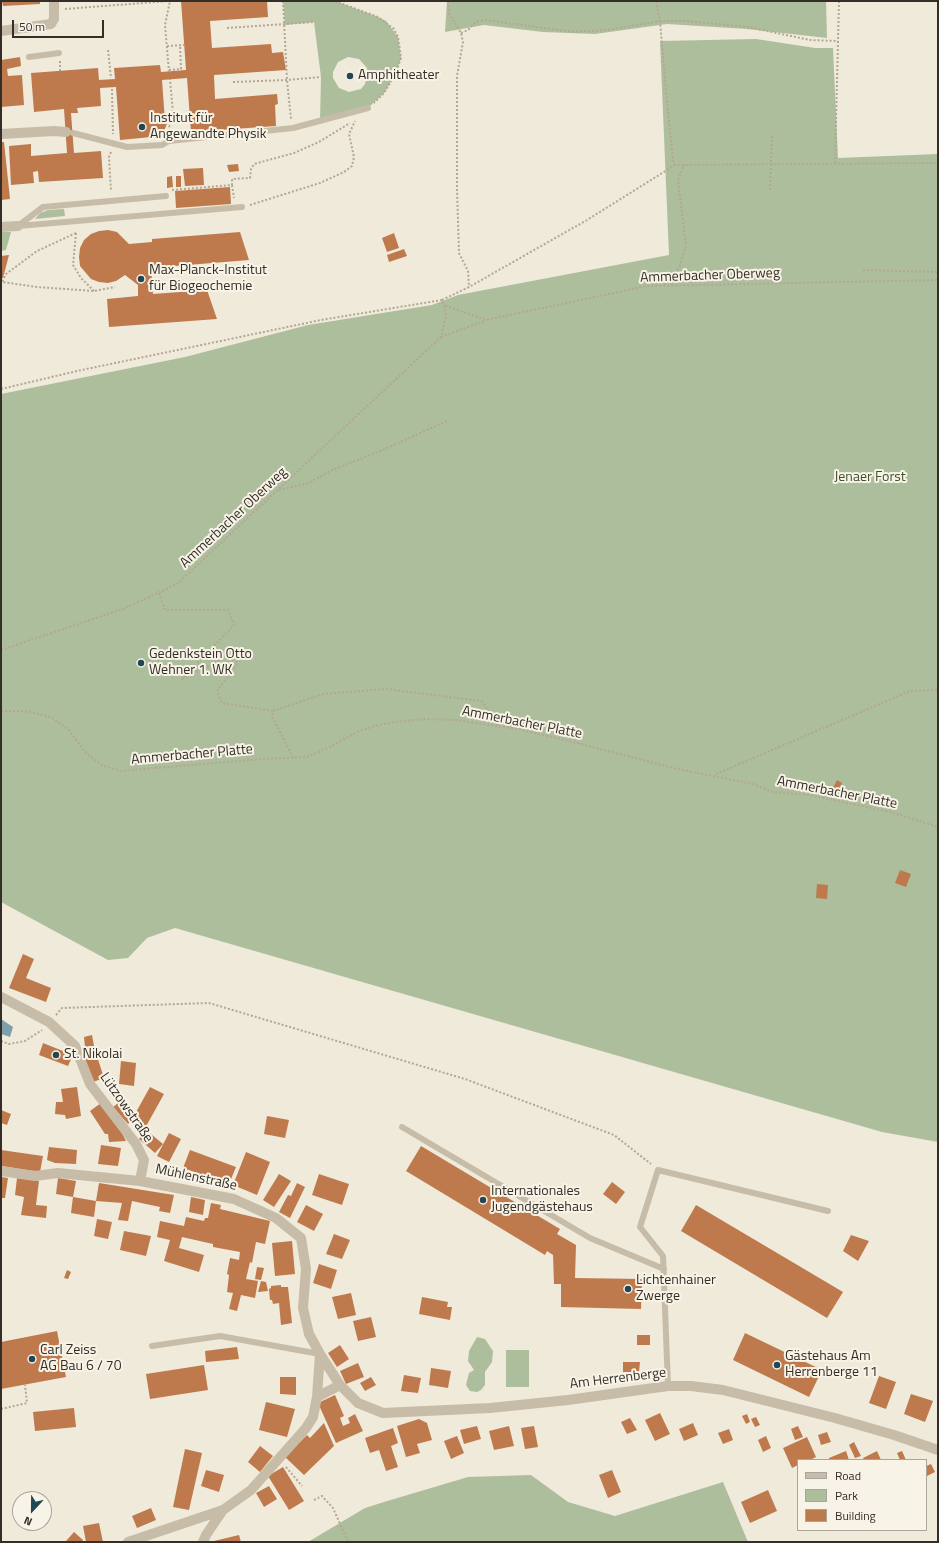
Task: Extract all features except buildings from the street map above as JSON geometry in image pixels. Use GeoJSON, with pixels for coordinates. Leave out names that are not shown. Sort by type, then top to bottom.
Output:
{"type":"FeatureCollection","features":[{"type":"Feature","properties":{"kind":"street"},"geometry":{"type":"LineString","coordinates":[[1,31],[51,24],[54,19],[55,12],[54,1]]}},
{"type":"Feature","properties":{"kind":"street"},"geometry":{"type":"LineString","coordinates":[[1,134],[54,131],[69,133]]}},
{"type":"Feature","properties":{"kind":"street"},"geometry":{"type":"LineString","coordinates":[[1,227],[18,226]]}},
{"type":"Feature","properties":{"kind":"street","name":"Lützowstraße"},"geometry":{"type":"LineString","coordinates":[[1,997],[49,1022],[75,1046],[90,1084],[136,1144],[144,1160],[140,1181]]}},
{"type":"Feature","properties":{"kind":"street","name":"Mühlenstraße"},"geometry":{"type":"LineString","coordinates":[[1,1171],[35,1176],[58,1173],[140,1181],[234,1199],[276,1218],[301,1238],[306,1269],[302,1308],[309,1334],[320,1354]]}},
{"type":"Feature","properties":{"kind":"street"},"geometry":{"type":"LineString","coordinates":[[128,1542],[223,1510],[251,1490],[306,1428],[313,1417],[317,1398],[320,1354]]}},
{"type":"Feature","properties":{"kind":"street","name":"Am Herrenberge"},"geometry":{"type":"LineString","coordinates":[[320,1354],[340,1385],[358,1403],[383,1413],[490,1408],[568,1400],[668,1386],[703,1387],[723,1390],[887,1433],[938,1450]]}},
{"type":"Feature","properties":{"kind":"street"},"geometry":{"type":"LineString","coordinates":[[317,1398],[340,1385]]}},
{"type":"Feature","properties":{"kind":"street"},"geometry":{"type":"LineString","coordinates":[[204,1542],[206,1535],[223,1510]]}},
{"type":"Feature","properties":{"kind":"lane"},"geometry":{"type":"LineString","coordinates":[[29,57],[59,53]]}},
{"type":"Feature","properties":{"kind":"lane"},"geometry":{"type":"LineString","coordinates":[[69,133],[127,146],[162,144],[169,141],[293,128],[368,108]]}},
{"type":"Feature","properties":{"kind":"lane"},"geometry":{"type":"LineString","coordinates":[[18,226],[43,207],[166,196]]}},
{"type":"Feature","properties":{"kind":"lane"},"geometry":{"type":"LineString","coordinates":[[18,226],[242,207]]}},
{"type":"Feature","properties":{"kind":"lane"},"geometry":{"type":"LineString","coordinates":[[402,1127],[590,1238],[664,1269]]}},
{"type":"Feature","properties":{"kind":"lane"},"geometry":{"type":"LineString","coordinates":[[668,1386],[663,1256],[640,1227],[658,1170],[828,1212]]}},
{"type":"Feature","properties":{"kind":"lane"},"geometry":{"type":"LineString","coordinates":[[152,1346],[220,1336],[320,1354]]}},
{"type":"Feature","properties":{"kind":"path"},"geometry":{"type":"LineString","coordinates":[[55,12],[61,9],[170,1],[165,26],[169,71],[181,69],[180,45]]}},
{"type":"Feature","properties":{"kind":"path"},"geometry":{"type":"LineString","coordinates":[[284,1],[287,80],[290,110]]}},
{"type":"Feature","properties":{"kind":"path"},"geometry":{"type":"LineString","coordinates":[[448,1],[449,13],[461,33],[463,42],[456,76],[457,189],[459,253],[468,271],[469,287]]}},
{"type":"Feature","properties":{"kind":"path"},"geometry":{"type":"LineString","coordinates":[[656,1],[660,21],[666,98],[673,160],[675,165]]}},
{"type":"Feature","properties":{"kind":"path"},"geometry":{"type":"LineString","coordinates":[[835,163],[839,1]]}},
{"type":"Feature","properties":{"kind":"path"},"geometry":{"type":"LineString","coordinates":[[461,33],[468,30],[476,22],[485,20],[573,32],[607,30],[660,21],[686,21],[748,27],[810,40],[838,42]]}},
{"type":"Feature","properties":{"kind":"path"},"geometry":{"type":"LineString","coordinates":[[228,28],[314,22]]}},
{"type":"Feature","properties":{"kind":"path"},"geometry":{"type":"LineString","coordinates":[[167,46],[184,45]]}},
{"type":"Feature","properties":{"kind":"path"},"geometry":{"type":"LineString","coordinates":[[108,50],[111,78]]}},
{"type":"Feature","properties":{"kind":"path"},"geometry":{"type":"LineString","coordinates":[[232,82],[321,77]]}},
{"type":"Feature","properties":{"kind":"path"},"geometry":{"type":"LineString","coordinates":[[167,134],[172,114],[170,79]]}},
{"type":"Feature","properties":{"kind":"path"},"geometry":{"type":"LineString","coordinates":[[112,89],[113,142]]}},
{"type":"Feature","properties":{"kind":"path"},"geometry":{"type":"LineString","coordinates":[[233,191],[232,179],[250,178],[250,169],[254,164],[300,150],[319,142],[356,119]]}},
{"type":"Feature","properties":{"kind":"path"},"geometry":{"type":"LineString","coordinates":[[770,190],[772,135]]}},
{"type":"Feature","properties":{"kind":"path"},"geometry":{"type":"LineString","coordinates":[[109,157],[112,201]]}},
{"type":"Feature","properties":{"kind":"path"},"geometry":{"type":"LineString","coordinates":[[1,389],[77,371],[321,320],[442,300],[469,287],[587,220],[675,165],[938,163]]}},
{"type":"Feature","properties":{"kind":"path"},"geometry":{"type":"LineString","coordinates":[[664,286],[679,268],[686,245],[678,181],[684,164]]}},
{"type":"Feature","properties":{"kind":"path"},"geometry":{"type":"LineString","coordinates":[[166,196],[172,190],[232,186]]}},
{"type":"Feature","properties":{"kind":"path"},"geometry":{"type":"LineString","coordinates":[[84,221],[76,233],[73,264],[81,278],[94,291]]}},
{"type":"Feature","properties":{"kind":"path"},"geometry":{"type":"LineString","coordinates":[[76,233],[37,251],[6,274],[2,282],[37,287],[94,291],[115,287]]}},
{"type":"Feature","properties":{"kind":"path"},"geometry":{"type":"LineString","coordinates":[[863,270],[938,272]]}},
{"type":"Feature","properties":{"kind":"path","name":"Ammerbacher Oberweg"},"geometry":{"type":"LineString","coordinates":[[1,650],[123,609],[178,584],[442,337],[486,320],[647,286],[938,280]]}},
{"type":"Feature","properties":{"kind":"path"},"geometry":{"type":"LineString","coordinates":[[442,300],[446,316],[442,337]]}},
{"type":"Feature","properties":{"kind":"path"},"geometry":{"type":"LineString","coordinates":[[444,305],[486,320]]}},
{"type":"Feature","properties":{"kind":"path"},"geometry":{"type":"LineString","coordinates":[[278,490],[309,482],[332,470],[383,450],[449,420]]}},
{"type":"Feature","properties":{"kind":"path"},"geometry":{"type":"LineString","coordinates":[[158,593],[165,610],[228,610],[234,625],[182,679],[227,657],[238,663],[217,691],[222,703],[273,711],[323,694],[386,688],[482,701],[498,726]]}},
{"type":"Feature","properties":{"kind":"path"},"geometry":{"type":"LineString","coordinates":[[715,775],[910,691],[938,690]]}},
{"type":"Feature","properties":{"kind":"path","name":"Ammerbacher Platte"},"geometry":{"type":"LineString","coordinates":[[1,711],[24,711],[51,718],[68,729],[87,754],[102,765],[120,771],[262,758],[307,757],[328,748],[359,731],[394,722],[425,719],[456,720],[498,726],[577,743],[678,769],[715,775],[753,784],[774,792],[809,795],[891,812],[938,827]]}},
{"type":"Feature","properties":{"kind":"path"},"geometry":{"type":"LineString","coordinates":[[273,711],[272,716],[293,758]]}},
{"type":"Feature","properties":{"kind":"path"},"geometry":{"type":"LineString","coordinates":[[1,1042],[9,1044],[25,1041],[42,1030],[62,1008],[209,1003],[465,1079],[614,1135],[658,1170]]}},
{"type":"Feature","properties":{"kind":"path"},"geometry":{"type":"LineString","coordinates":[[1,1409],[27,1403],[25,1385]]}},
{"type":"Feature","properties":{"kind":"path"},"geometry":{"type":"LineString","coordinates":[[286,1467],[302,1486]]}},
{"type":"Feature","properties":{"kind":"path"},"geometry":{"type":"LineString","coordinates":[[314,1500],[322,1496],[333,1508],[348,1542]]}},
{"type":"Feature","properties":{"kind":"green space"},"geometry":{"type":"Polygon","coordinates":[[[283,1],[335,1],[378,17],[386,21],[398,37],[401,58],[395,75],[384,93],[368,108],[320,121],[321,77],[314,22],[285,25],[283,1]],[[348,57],[338,62],[333,72],[333,78],[339,88],[349,92],[361,89],[365,84],[368,74],[367,68],[359,59],[348,57]]]}},
{"type":"Feature","properties":{"kind":"green space"},"geometry":{"type":"Polygon","coordinates":[[[447,1],[826,1],[827,38],[747,29],[667,24],[595,34],[543,32],[484,25],[445,32],[447,1]]]}},
{"type":"Feature","properties":{"kind":"green space","name":"Jenaer Forst"},"geometry":{"type":"Polygon","coordinates":[[[756,39],[815,48],[833,48],[838,158],[938,154],[938,1142],[882,1132],[175,928],[147,938],[128,958],[108,960],[1,902],[1,394],[185,357],[308,325],[432,305],[458,295],[669,255],[660,41],[756,39]]]}},
{"type":"Feature","properties":{"kind":"green space"},"geometry":{"type":"Polygon","coordinates":[[[64,209],[65,216],[35,219],[40,213],[48,210],[64,209]]]}},
{"type":"Feature","properties":{"kind":"green space"},"geometry":{"type":"Polygon","coordinates":[[[1,232],[11,232],[6,250],[1,251],[1,232]]]}},
{"type":"Feature","properties":{"kind":"green space"},"geometry":{"type":"Polygon","coordinates":[[[477,1337],[485,1339],[493,1351],[492,1362],[485,1372],[485,1385],[477,1392],[470,1391],[466,1385],[469,1373],[474,1370],[468,1361],[469,1351],[477,1337]]]}},
{"type":"Feature","properties":{"kind":"green space"},"geometry":{"type":"Polygon","coordinates":[[[506,1350],[529,1350],[529,1387],[506,1387],[506,1350]]]}},
{"type":"Feature","properties":{"kind":"green space"},"geometry":{"type":"Polygon","coordinates":[[[531,1475],[568,1502],[615,1516],[723,1482],[748,1542],[308,1542],[365,1508],[384,1502],[468,1477],[531,1475]]]}},
{"type":"Feature","properties":{"kind":"water"},"geometry":{"type":"Polygon","coordinates":[[[1,1019],[13,1027],[10,1037],[1,1034],[1,1019]]]}},
{"type":"Feature","properties":{"kind":"place","name":"Amphitheater"},"geometry":{"type":"Point","coordinates":[350,76]}},
{"type":"Feature","properties":{"kind":"place","name":"Institut für Angewandte Physik"},"geometry":{"type":"Point","coordinates":[142,127]}},
{"type":"Feature","properties":{"kind":"place","name":"Max-Planck-Institut für Biogeochemie"},"geometry":{"type":"Point","coordinates":[141,279]}},
{"type":"Feature","properties":{"kind":"place","name":"Gedenkstein Otto Wehner 1. WK"},"geometry":{"type":"Point","coordinates":[141,663]}},
{"type":"Feature","properties":{"kind":"place","name":"St. Nikolai"},"geometry":{"type":"Point","coordinates":[56,1055]}},
{"type":"Feature","properties":{"kind":"place","name":"Internationales Jugendgästehaus"},"geometry":{"type":"Point","coordinates":[483,1200]}},
{"type":"Feature","properties":{"kind":"place","name":"Lichtenhainer Zwerge"},"geometry":{"type":"Point","coordinates":[628,1289]}},
{"type":"Feature","properties":{"kind":"place","name":"Carl Zeiss AG Bau 6 / 70"},"geometry":{"type":"Point","coordinates":[32,1359]}},
{"type":"Feature","properties":{"kind":"place","name":"Gästehaus Am Herrenberge 11"},"geometry":{"type":"Point","coordinates":[777,1365]}}]}
